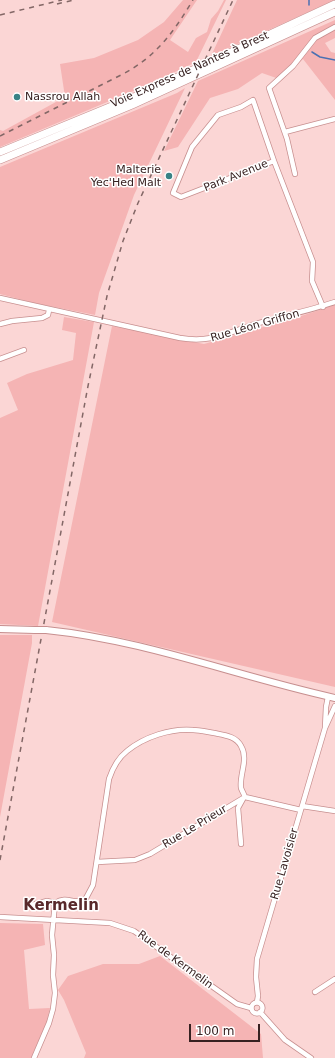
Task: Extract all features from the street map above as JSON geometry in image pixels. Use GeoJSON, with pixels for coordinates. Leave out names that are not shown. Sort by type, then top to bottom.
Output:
{"type":"FeatureCollection","features":[{"type":"Feature","properties":{"kind":"highway","name":"Voie Express de Nantes à Brest"},"geometry":{"type":"LineString","coordinates":[[0,152],[152,88],[335,4]]}},
{"type":"Feature","properties":{"kind":"highway","name":"Voie Express de Nantes à Brest"},"geometry":{"type":"LineString","coordinates":[[0,160],[132,105],[335,12]]}},
{"type":"Feature","properties":{"kind":"main road"},"geometry":{"type":"LineString","coordinates":[[0,629],[46,630],[89,636],[142,647],[332,697]]}},
{"type":"Feature","properties":{"kind":"street"},"geometry":{"type":"LineString","coordinates":[[296,174],[285,132],[269,88],[293,66],[315,38],[335,27]]}},
{"type":"Feature","properties":{"kind":"street","name":"Park Avenue"},"geometry":{"type":"LineString","coordinates":[[253,100],[274,161],[182,197],[173,194],[192,147],[218,115],[241,107],[253,100]]}},
{"type":"Feature","properties":{"kind":"street"},"geometry":{"type":"LineString","coordinates":[[285,132],[335,119]]}},
{"type":"Feature","properties":{"kind":"street"},"geometry":{"type":"LineString","coordinates":[[274,161],[313,262],[312,281],[323,306]]}},
{"type":"Feature","properties":{"kind":"street","name":"Rue Léon Griffon"},"geometry":{"type":"LineString","coordinates":[[0,298],[180,338],[201,340],[213,338],[252,325],[335,302]]}},
{"type":"Feature","properties":{"kind":"street"},"geometry":{"type":"LineString","coordinates":[[0,324],[12,321],[42,318],[48,315],[50,310]]}},
{"type":"Feature","properties":{"kind":"street"},"geometry":{"type":"LineString","coordinates":[[0,359],[24,350]]}},
{"type":"Feature","properties":{"kind":"street","name":"Rue Lavoisier"},"geometry":{"type":"LineString","coordinates":[[325,728],[326,707],[332,697]]}},
{"type":"Feature","properties":{"kind":"street","name":"Rue Lavoisier"},"geometry":{"type":"LineString","coordinates":[[257,1002],[257,959],[325,728],[335,706]]}},
{"type":"Feature","properties":{"kind":"street"},"geometry":{"type":"LineString","coordinates":[[32,905],[47,901],[54,903],[66,899],[80,902],[85,900],[88,896],[93,885],[109,779],[112,770],[126,751],[141,742],[159,735],[179,730],[193,730],[227,736],[236,740],[242,746],[244,754],[241,787],[245,797],[301,808],[335,811]]}},
{"type":"Feature","properties":{"kind":"street","name":"Rue Le Prieur"},"geometry":{"type":"LineString","coordinates":[[241,844],[238,808],[245,797]]}},
{"type":"Feature","properties":{"kind":"street","name":"Rue Le Prieur"},"geometry":{"type":"LineString","coordinates":[[97,862],[135,860],[150,854],[245,797]]}},
{"type":"Feature","properties":{"kind":"street"},"geometry":{"type":"LineString","coordinates":[[34,1058],[49,1023],[53,1009],[55,993],[54,903]]}},
{"type":"Feature","properties":{"kind":"street","name":"Rue de Kermelin"},"geometry":{"type":"LineString","coordinates":[[0,917],[110,923],[127,928],[151,942],[237,1004],[251,1008]]}},
{"type":"Feature","properties":{"kind":"street"},"geometry":{"type":"LineString","coordinates":[[315,992],[335,979]]}},
{"type":"Feature","properties":{"kind":"street"},"geometry":{"type":"LineString","coordinates":[[257,1002],[262,1006],[260,1012],[255,1013],[251,1008],[253,1003],[257,1002]]}},
{"type":"Feature","properties":{"kind":"street"},"geometry":{"type":"LineString","coordinates":[[260,1012],[286,1040],[311,1058]]}},
{"type":"Feature","properties":{"kind":"shaded area"},"geometry":{"type":"Polygon","coordinates":[[[183,0],[197,0],[170,40],[188,52],[196,38],[207,32],[211,19],[218,11],[224,0],[226,0],[196,62],[143,87],[0,147],[0,130],[3,131],[65,97],[60,64],[94,58],[138,40],[164,22],[183,0]]]}},
{"type":"Feature","properties":{"kind":"shaded area"},"geometry":{"type":"Polygon","coordinates":[[[237,0],[335,0],[211,56],[237,0]]]}},
{"type":"Feature","properties":{"kind":"shaded area"},"geometry":{"type":"Polygon","coordinates":[[[335,20],[335,38],[325,43],[331,52],[335,53],[335,100],[303,59],[282,80],[262,73],[238,89],[210,98],[178,147],[164,151],[198,81],[335,20]]]}},
{"type":"Feature","properties":{"kind":"shaded area"},"geometry":{"type":"Polygon","coordinates":[[[185,88],[134,195],[99,293],[95,315],[34,303],[0,294],[0,167],[177,93],[185,88]]]}},
{"type":"Feature","properties":{"kind":"shaded area"},"geometry":{"type":"Polygon","coordinates":[[[335,305],[335,687],[52,622],[112,326],[204,344],[335,305]]]}},
{"type":"Feature","properties":{"kind":"shaded area"},"geometry":{"type":"Polygon","coordinates":[[[64,317],[94,322],[38,626],[0,624],[0,418],[18,410],[7,383],[27,374],[73,360],[76,333],[62,330],[64,317]]]}},
{"type":"Feature","properties":{"kind":"shaded area"},"geometry":{"type":"Polygon","coordinates":[[[0,635],[32,635],[32,643],[0,817],[0,635]]]}},
{"type":"Feature","properties":{"kind":"shaded area"},"geometry":{"type":"Polygon","coordinates":[[[0,923],[43,924],[45,945],[24,950],[29,1009],[50,1008],[46,1024],[31,1058],[0,1058],[0,923]]]}},
{"type":"Feature","properties":{"kind":"shaded area"},"geometry":{"type":"Polygon","coordinates":[[[160,956],[261,1034],[263,1058],[84,1058],[86,1053],[64,1000],[58,990],[68,976],[103,964],[139,964],[160,956]]]}},
{"type":"Feature","properties":{"kind":"waterway"},"geometry":{"type":"LineString","coordinates":[[309,0],[309,5]]}},
{"type":"Feature","properties":{"kind":"waterway"},"geometry":{"type":"LineString","coordinates":[[312,52],[320,57],[335,60]]}},
{"type":"Feature","properties":{"kind":"railway"},"geometry":{"type":"LineString","coordinates":[[0,15],[62,0]]}},
{"type":"Feature","properties":{"kind":"railway"},"geometry":{"type":"LineString","coordinates":[[57,4],[74,0]]}},
{"type":"Feature","properties":{"kind":"railway"},"geometry":{"type":"LineString","coordinates":[[0,136],[133,68],[163,43],[193,0]]}},
{"type":"Feature","properties":{"kind":"railway"},"geometry":{"type":"LineString","coordinates":[[0,860],[88,386],[107,296],[123,241],[138,203],[233,0]]}},
{"type":"Feature","properties":{"kind":"place","name":"Nassrou Allah"},"geometry":{"type":"Point","coordinates":[17,97]}},
{"type":"Feature","properties":{"kind":"place","name":"Malterie Yec'Hed Malt"},"geometry":{"type":"Point","coordinates":[169,176]}},
{"type":"Feature","properties":{"kind":"district","name":"Kermelin"},"geometry":{"type":"Point","coordinates":[61,906]}}]}
